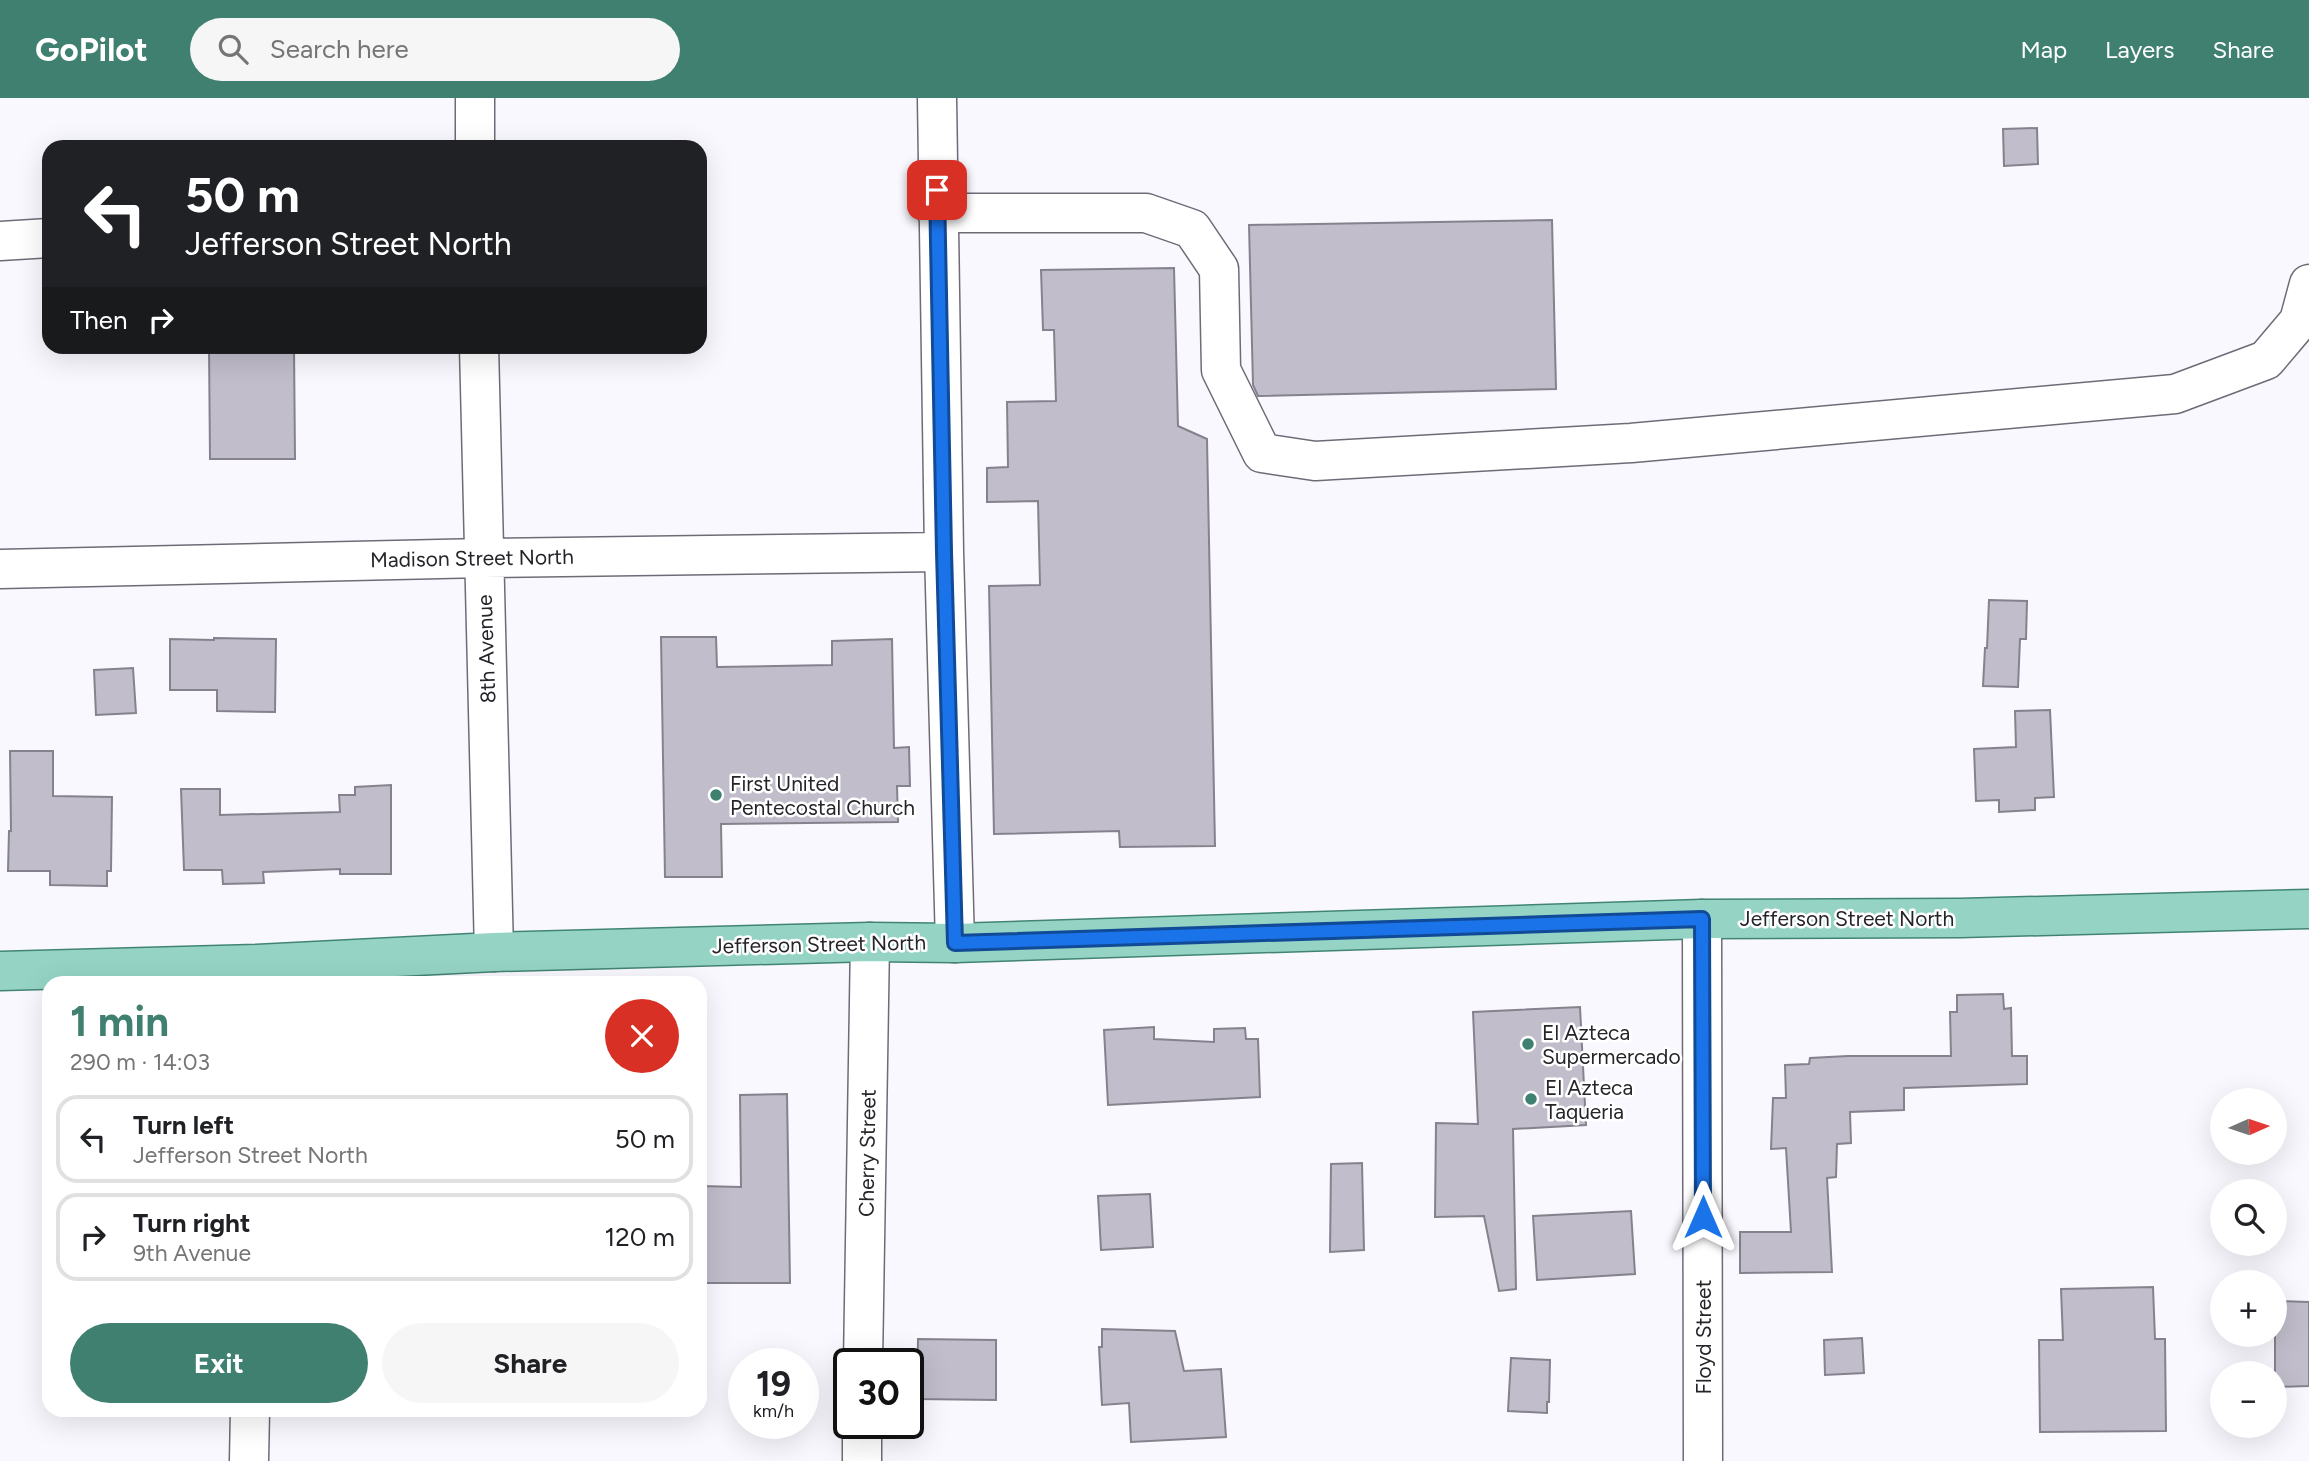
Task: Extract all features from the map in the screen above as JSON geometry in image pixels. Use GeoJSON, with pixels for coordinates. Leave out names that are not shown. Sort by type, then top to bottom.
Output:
{"type":"FeatureCollection","features":[{"type":"Feature","properties":{"kind":"main road","name":"Jefferson Street North"},"geometry":{"type":"LineString","coordinates":[[0,971],[257,974],[494,952],[870,942],[955,943],[1702,919],[1961,918],[2309,909]]}},
{"type":"Feature","properties":{"kind":"street"},"geometry":{"type":"LineString","coordinates":[[475,98],[475,140]]}},
{"type":"Feature","properties":{"kind":"street"},"geometry":{"type":"LineString","coordinates":[[937,98],[944,552],[955,943]]}},
{"type":"Feature","properties":{"kind":"street"},"geometry":{"type":"LineString","coordinates":[[937,213],[1146,213],[1192,229],[1219,269],[1221,370],[1262,453],[1315,461],[1631,443],[2175,394],[2266,360],[2299,321],[2309,284]]}},
{"type":"Feature","properties":{"kind":"street"},"geometry":{"type":"LineString","coordinates":[[0,241],[42,238]]}},
{"type":"Feature","properties":{"kind":"street","name":"8th Avenue"},"geometry":{"type":"LineString","coordinates":[[479,354],[494,952]]}},
{"type":"Feature","properties":{"kind":"street","name":"Madison Street North"},"geometry":{"type":"LineString","coordinates":[[0,569],[483,558],[944,552]]}},
{"type":"Feature","properties":{"kind":"street","name":"Floyd Street"},"geometry":{"type":"LineString","coordinates":[[1702,919],[1703,1461]]}},
{"type":"Feature","properties":{"kind":"street","name":"Cherry Street"},"geometry":{"type":"LineString","coordinates":[[863,1348],[870,942]]}},
{"type":"Feature","properties":{"kind":"street"},"geometry":{"type":"LineString","coordinates":[[249,1461],[250,1417]]}},
{"type":"Feature","properties":{"kind":"street"},"geometry":{"type":"LineString","coordinates":[[862,1439],[862,1461]]}},
{"type":"Feature","properties":{"kind":"building"},"geometry":{"type":"Polygon","coordinates":[[[2037,128],[2038,164],[2004,166],[2003,129],[2037,128]]]}},
{"type":"Feature","properties":{"kind":"building"},"geometry":{"type":"Polygon","coordinates":[[[1552,220],[1556,389],[1258,396],[1253,385],[1249,225],[1552,220]]]}},
{"type":"Feature","properties":{"kind":"building"},"geometry":{"type":"Polygon","coordinates":[[[1174,268],[1178,426],[1207,439],[1215,846],[1120,847],[1119,831],[994,834],[989,586],[1040,585],[1038,501],[987,502],[987,468],[1008,467],[1007,402],[1056,401],[1054,330],[1043,330],[1041,270],[1174,268]]]}},
{"type":"Feature","properties":{"kind":"building"},"geometry":{"type":"Polygon","coordinates":[[[209,354],[294,354],[295,459],[210,459],[209,354]]]}},
{"type":"Feature","properties":{"kind":"building"},"geometry":{"type":"Polygon","coordinates":[[[1989,600],[2027,601],[2026,639],[2020,639],[2018,687],[1983,686],[1989,600]]]}},
{"type":"Feature","properties":{"kind":"building"},"geometry":{"type":"Polygon","coordinates":[[[661,637],[716,637],[717,667],[832,665],[832,641],[892,639],[894,748],[909,747],[910,786],[897,786],[898,822],[721,824],[722,877],[665,877],[661,637]]]}},
{"type":"Feature","properties":{"kind":"building"},"geometry":{"type":"Polygon","coordinates":[[[170,639],[276,639],[275,712],[217,711],[217,690],[170,690],[170,639]]]}},
{"type":"Feature","properties":{"kind":"building"},"geometry":{"type":"Polygon","coordinates":[[[133,668],[136,713],[96,715],[94,670],[133,668]]]}},
{"type":"Feature","properties":{"kind":"building"},"geometry":{"type":"Polygon","coordinates":[[[2050,710],[2054,797],[2035,798],[2035,810],[1999,812],[1999,800],[1976,801],[1974,749],[2016,747],[2015,711],[2050,710]]]}},
{"type":"Feature","properties":{"kind":"building"},"geometry":{"type":"Polygon","coordinates":[[[10,751],[53,751],[53,796],[112,797],[111,871],[107,871],[107,886],[50,885],[50,871],[8,871],[11,831],[10,751]]]}},
{"type":"Feature","properties":{"kind":"building"},"geometry":{"type":"Polygon","coordinates":[[[391,785],[391,874],[340,874],[340,869],[263,872],[264,883],[223,884],[222,870],[184,870],[181,789],[220,789],[220,815],[340,812],[339,795],[355,795],[355,787],[391,785]]]}},
{"type":"Feature","properties":{"kind":"building"},"geometry":{"type":"Polygon","coordinates":[[[2003,994],[2004,1009],[2011,1008],[2012,1056],[2027,1056],[2027,1084],[1904,1088],[1904,1110],[1850,1112],[1851,1143],[1837,1144],[1836,1177],[1827,1178],[1832,1272],[1740,1273],[1740,1232],[1791,1232],[1786,1148],[1771,1149],[1773,1098],[1786,1098],[1785,1065],[1809,1064],[1810,1058],[1951,1056],[1950,1012],[1957,1012],[1957,995],[2003,994]]]}},
{"type":"Feature","properties":{"kind":"building"},"geometry":{"type":"Polygon","coordinates":[[[1580,1007],[1586,1125],[1513,1129],[1516,1289],[1499,1291],[1484,1216],[1435,1217],[1436,1123],[1478,1124],[1473,1012],[1580,1007]]]}},
{"type":"Feature","properties":{"kind":"building"},"geometry":{"type":"Polygon","coordinates":[[[1154,1027],[1154,1039],[1214,1042],[1214,1029],[1245,1028],[1246,1039],[1258,1039],[1260,1097],[1108,1105],[1104,1030],[1154,1027]]]}},
{"type":"Feature","properties":{"kind":"building"},"geometry":{"type":"Polygon","coordinates":[[[787,1094],[790,1283],[707,1283],[707,1186],[741,1187],[740,1095],[787,1094]]]}},
{"type":"Feature","properties":{"kind":"building"},"geometry":{"type":"Polygon","coordinates":[[[1362,1163],[1364,1250],[1330,1252],[1331,1164],[1362,1163]]]}},
{"type":"Feature","properties":{"kind":"building"},"geometry":{"type":"Polygon","coordinates":[[[1150,1194],[1153,1247],[1101,1250],[1098,1196],[1150,1194]]]}},
{"type":"Feature","properties":{"kind":"building"},"geometry":{"type":"Polygon","coordinates":[[[1631,1211],[1635,1274],[1537,1280],[1533,1216],[1631,1211]]]}},
{"type":"Feature","properties":{"kind":"building"},"geometry":{"type":"Polygon","coordinates":[[[2153,1287],[2155,1339],[2165,1339],[2166,1431],[2040,1432],[2039,1340],[2063,1340],[2061,1289],[2153,1287]]]}},
{"type":"Feature","properties":{"kind":"building"},"geometry":{"type":"Polygon","coordinates":[[[2287,1301],[2309,1302],[2309,1386],[2287,1387],[2287,1361],[2275,1361],[2275,1347],[2287,1347],[2287,1301]]]}},
{"type":"Feature","properties":{"kind":"building"},"geometry":{"type":"Polygon","coordinates":[[[1102,1329],[1175,1331],[1184,1371],[1221,1369],[1226,1437],[1131,1442],[1129,1403],[1102,1405],[1099,1347],[1102,1347],[1102,1329]]]}},
{"type":"Feature","properties":{"kind":"building"},"geometry":{"type":"Polygon","coordinates":[[[1862,1338],[1864,1373],[1825,1375],[1824,1340],[1862,1338]]]}},
{"type":"Feature","properties":{"kind":"building"},"geometry":{"type":"Polygon","coordinates":[[[918,1339],[996,1340],[996,1400],[924,1399],[924,1348],[918,1348],[918,1339]]]}},
{"type":"Feature","properties":{"kind":"building"},"geometry":{"type":"Polygon","coordinates":[[[1511,1358],[1550,1360],[1547,1413],[1508,1411],[1511,1358]]]}},
{"type":"Feature","properties":{"kind":"place","name":"First United Pentecostal Church"},"geometry":{"type":"Point","coordinates":[716,795]}},
{"type":"Feature","properties":{"kind":"place","name":"El Azteca Supermercado"},"geometry":{"type":"Point","coordinates":[1528,1044]}},
{"type":"Feature","properties":{"kind":"place","name":"El Azteca Taqueria"},"geometry":{"type":"Point","coordinates":[1531,1099]}},
{"type":"Feature","properties":{"kind":"route"},"geometry":{"type":"LineString","coordinates":[[937,190],[955,943],[1702,919],[1703,1217]]}}]}
